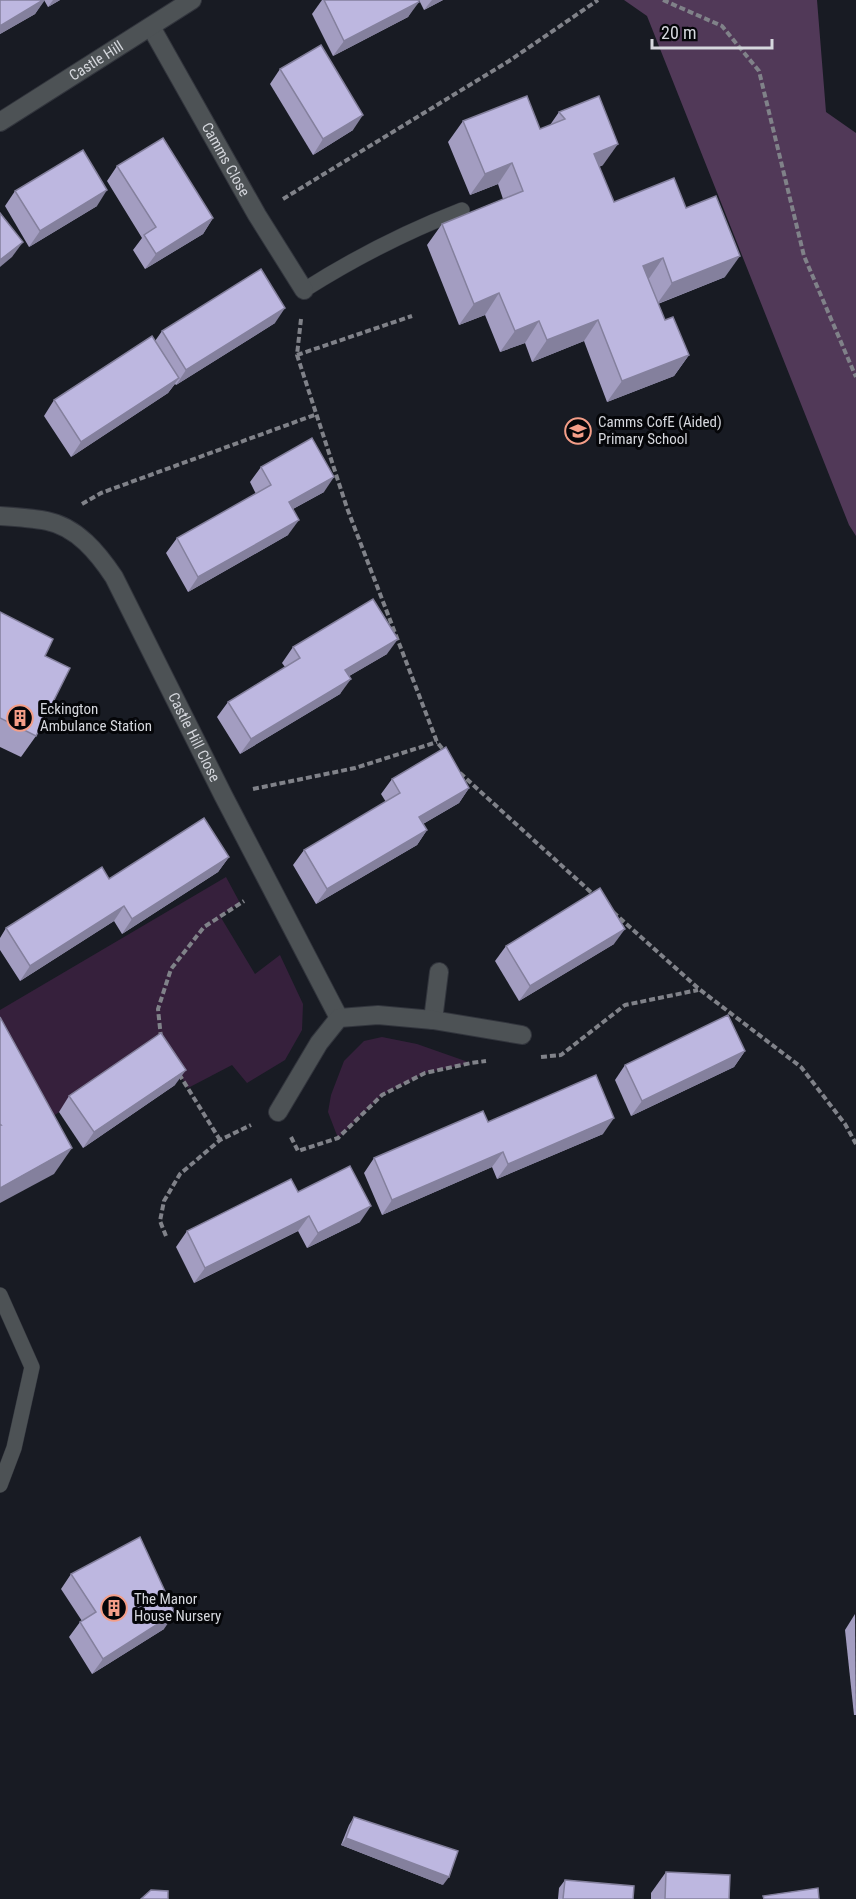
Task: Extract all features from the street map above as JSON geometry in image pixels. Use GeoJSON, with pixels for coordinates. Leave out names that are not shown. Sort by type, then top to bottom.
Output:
{"type":"FeatureCollection","features":[{"type":"Feature","properties":{"kind":"street","name":"Castle Hill"},"geometry":{"type":"LineString","coordinates":[[0,122],[192,0]]}},
{"type":"Feature","properties":{"kind":"street","name":"Camms Close"},"geometry":{"type":"LineString","coordinates":[[151,27],[257,215],[304,290]]}},
{"type":"Feature","properties":{"kind":"street","name":"Castle Hill Close"},"geometry":{"type":"LineString","coordinates":[[0,516],[49,521],[77,534],[99,554],[114,577],[223,795],[339,1018]]}},
{"type":"Feature","properties":{"kind":"street"},"geometry":{"type":"LineString","coordinates":[[433,1020],[439,972]]}},
{"type":"Feature","properties":{"kind":"street"},"geometry":{"type":"LineString","coordinates":[[278,1112],[319,1042],[339,1018],[378,1015],[433,1020],[522,1035]]}},
{"type":"Feature","properties":{"kind":"lane"},"geometry":{"type":"LineString","coordinates":[[304,290],[351,260],[418,227],[462,210]]}},
{"type":"Feature","properties":{"kind":"lane"},"geometry":{"type":"LineString","coordinates":[[0,1295],[32,1367],[14,1448],[0,1485]]}},
{"type":"Feature","properties":{"kind":"path"},"geometry":{"type":"LineString","coordinates":[[257,215],[509,61],[598,0]]}},
{"type":"Feature","properties":{"kind":"path"},"geometry":{"type":"LineString","coordinates":[[663,0],[722,26],[759,71],[804,256],[856,377]]}},
{"type":"Feature","properties":{"kind":"path"},"geometry":{"type":"LineString","coordinates":[[304,290],[297,355],[347,508],[437,742],[448,757]]}},
{"type":"Feature","properties":{"kind":"path"},"geometry":{"type":"LineString","coordinates":[[297,355],[411,316]]}},
{"type":"Feature","properties":{"kind":"path"},"geometry":{"type":"LineString","coordinates":[[49,521],[102,493],[317,414]]}},
{"type":"Feature","properties":{"kind":"path"},"geometry":{"type":"LineString","coordinates":[[223,795],[355,768],[437,742]]}},
{"type":"Feature","properties":{"kind":"path"},"geometry":{"type":"LineString","coordinates":[[453,765],[601,901]]}},
{"type":"Feature","properties":{"kind":"path"},"geometry":{"type":"LineString","coordinates":[[162,1046],[158,1009],[171,969],[204,927],[270,884]]}},
{"type":"Feature","properties":{"kind":"path"},"geometry":{"type":"LineString","coordinates":[[610,909],[699,989],[801,1067],[844,1124],[856,1144]]}},
{"type":"Feature","properties":{"kind":"path"},"geometry":{"type":"LineString","coordinates":[[532,1058],[561,1055],[625,1005],[699,989]]}},
{"type":"Feature","properties":{"kind":"path"},"geometry":{"type":"LineString","coordinates":[[166,1236],[160,1221],[164,1201],[180,1174],[220,1140],[278,1112],[298,1151],[338,1138],[382,1095],[425,1073],[492,1061]]}},
{"type":"Feature","properties":{"kind":"path"},"geometry":{"type":"LineString","coordinates":[[178,1071],[220,1140]]}},
{"type":"Feature","properties":{"kind":"shaded area"},"geometry":{"type":"Polygon","coordinates":[[[624,0],[817,0],[826,112],[856,133],[856,536],[849,525],[647,16],[624,0]]]}},
{"type":"Feature","properties":{"kind":"shaded area"},"geometry":{"type":"Polygon","coordinates":[[[226,877],[240,903],[220,916],[255,974],[280,955],[303,1004],[302,1030],[285,1060],[247,1083],[232,1065],[188,1088],[162,1046],[50,1118],[0,1033],[0,1010],[226,877]]]}},
{"type":"Feature","properties":{"kind":"shaded area"},"geometry":{"type":"Polygon","coordinates":[[[382,1037],[417,1044],[471,1063],[425,1073],[382,1095],[338,1138],[328,1112],[331,1095],[344,1061],[364,1041],[382,1037]]]}},
{"type":"Feature","properties":{"kind":"building"},"geometry":{"type":"Polygon","coordinates":[[[0,0],[43,0],[0,26],[0,0]]]}},
{"type":"Feature","properties":{"kind":"building"},"geometry":{"type":"Polygon","coordinates":[[[324,0],[418,0],[419,2],[344,41],[324,0]]]}},
{"type":"Feature","properties":{"kind":"building"},"geometry":{"type":"Polygon","coordinates":[[[321,45],[363,115],[323,139],[280,69],[321,45]]]}},
{"type":"Feature","properties":{"kind":"building"},"geometry":{"type":"Polygon","coordinates":[[[527,96],[540,129],[565,119],[559,112],[599,96],[618,144],[594,154],[614,202],[674,178],[686,208],[716,196],[740,256],[672,283],[663,258],[643,266],[665,320],[673,317],[689,355],[622,381],[598,320],[547,340],[539,321],[515,331],[499,293],[474,304],[442,224],[523,191],[512,163],[485,174],[463,121],[527,96]]]}},
{"type":"Feature","properties":{"kind":"building"},"geometry":{"type":"Polygon","coordinates":[[[163,138],[213,218],[156,254],[144,235],[156,227],[117,166],[163,138]]]}},
{"type":"Feature","properties":{"kind":"building"},"geometry":{"type":"Polygon","coordinates":[[[83,150],[107,190],[40,231],[15,191],[83,150]]]}},
{"type":"Feature","properties":{"kind":"building"},"geometry":{"type":"Polygon","coordinates":[[[0,213],[23,242],[0,260],[0,213]]]}},
{"type":"Feature","properties":{"kind":"building"},"geometry":{"type":"Polygon","coordinates":[[[261,269],[285,308],[186,370],[162,331],[261,269]]]}},
{"type":"Feature","properties":{"kind":"building"},"geometry":{"type":"Polygon","coordinates":[[[152,336],[179,378],[81,442],[54,400],[152,336]]]}},
{"type":"Feature","properties":{"kind":"building"},"geometry":{"type":"Polygon","coordinates":[[[312,438],[334,477],[289,502],[299,520],[198,577],[177,538],[271,485],[261,467],[312,438]]]}},
{"type":"Feature","properties":{"kind":"building"},"geometry":{"type":"Polygon","coordinates":[[[373,599],[398,639],[345,670],[351,679],[251,739],[228,702],[300,658],[293,647],[373,599]]]}},
{"type":"Feature","properties":{"kind":"building"},"geometry":{"type":"Polygon","coordinates":[[[0,612],[53,639],[45,656],[70,668],[36,736],[0,718],[0,612]]]}},
{"type":"Feature","properties":{"kind":"building"},"geometry":{"type":"Polygon","coordinates":[[[446,747],[469,788],[419,817],[427,830],[327,889],[304,850],[400,793],[392,779],[446,747]]]}},
{"type":"Feature","properties":{"kind":"building"},"geometry":{"type":"Polygon","coordinates":[[[204,818],[229,857],[132,919],[124,906],[30,966],[6,928],[102,867],[109,879],[204,818]]]}},
{"type":"Feature","properties":{"kind":"building"},"geometry":{"type":"Polygon","coordinates":[[[600,888],[625,929],[530,986],[506,946],[600,888]]]}},
{"type":"Feature","properties":{"kind":"building"},"geometry":{"type":"Polygon","coordinates":[[[728,1015],[745,1051],[642,1101],[625,1065],[728,1015]]]}},
{"type":"Feature","properties":{"kind":"building"},"geometry":{"type":"Polygon","coordinates":[[[0,1017],[72,1148],[0,1188],[1,1125],[0,1017]]]}},
{"type":"Feature","properties":{"kind":"building"},"geometry":{"type":"Polygon","coordinates":[[[161,1033],[186,1070],[94,1132],[69,1096],[161,1033]]]}},
{"type":"Feature","properties":{"kind":"building"},"geometry":{"type":"Polygon","coordinates":[[[596,1075],[614,1118],[508,1164],[503,1152],[392,1200],[374,1158],[483,1111],[488,1122],[596,1075]]]}},
{"type":"Feature","properties":{"kind":"building"},"geometry":{"type":"Polygon","coordinates":[[[350,1166],[371,1206],[318,1233],[309,1216],[205,1268],[187,1231],[291,1179],[298,1192],[350,1166]]]}},
{"type":"Feature","properties":{"kind":"building","name":"The Manor House Nursery"},"geometry":{"type":"Polygon","coordinates":[[[140,1537],[175,1613],[103,1659],[80,1622],[96,1612],[71,1574],[140,1537]]]}},
{"type":"Feature","properties":{"kind":"building"},"geometry":{"type":"Polygon","coordinates":[[[354,1817],[458,1851],[449,1877],[346,1838],[354,1817]]]}},
{"type":"Feature","properties":{"kind":"building"},"geometry":{"type":"Polygon","coordinates":[[[666,1872],[730,1875],[729,1899],[665,1899],[666,1872]]]}},
{"type":"Feature","properties":{"kind":"building"},"geometry":{"type":"Polygon","coordinates":[[[565,1880],[634,1886],[633,1899],[563,1899],[565,1880]]]}},
{"type":"Feature","properties":{"kind":"building"},"geometry":{"type":"Polygon","coordinates":[[[818,1888],[819,1899],[764,1899],[763,1896],[818,1888]]]}},
{"type":"Feature","properties":{"kind":"building"},"geometry":{"type":"Polygon","coordinates":[[[151,1890],[168,1891],[168,1899],[141,1899],[151,1890]]]}},
{"type":"Feature","properties":{"kind":"place","name":"Camms CofE (Aided) Primary School"},"geometry":{"type":"Point","coordinates":[578,431]}},
{"type":"Feature","properties":{"kind":"place","name":"Eckington Ambulance Station"},"geometry":{"type":"Point","coordinates":[20,718]}},
{"type":"Feature","properties":{"kind":"place","name":"The Manor House Nursery"},"geometry":{"type":"Point","coordinates":[114,1608]}}]}
